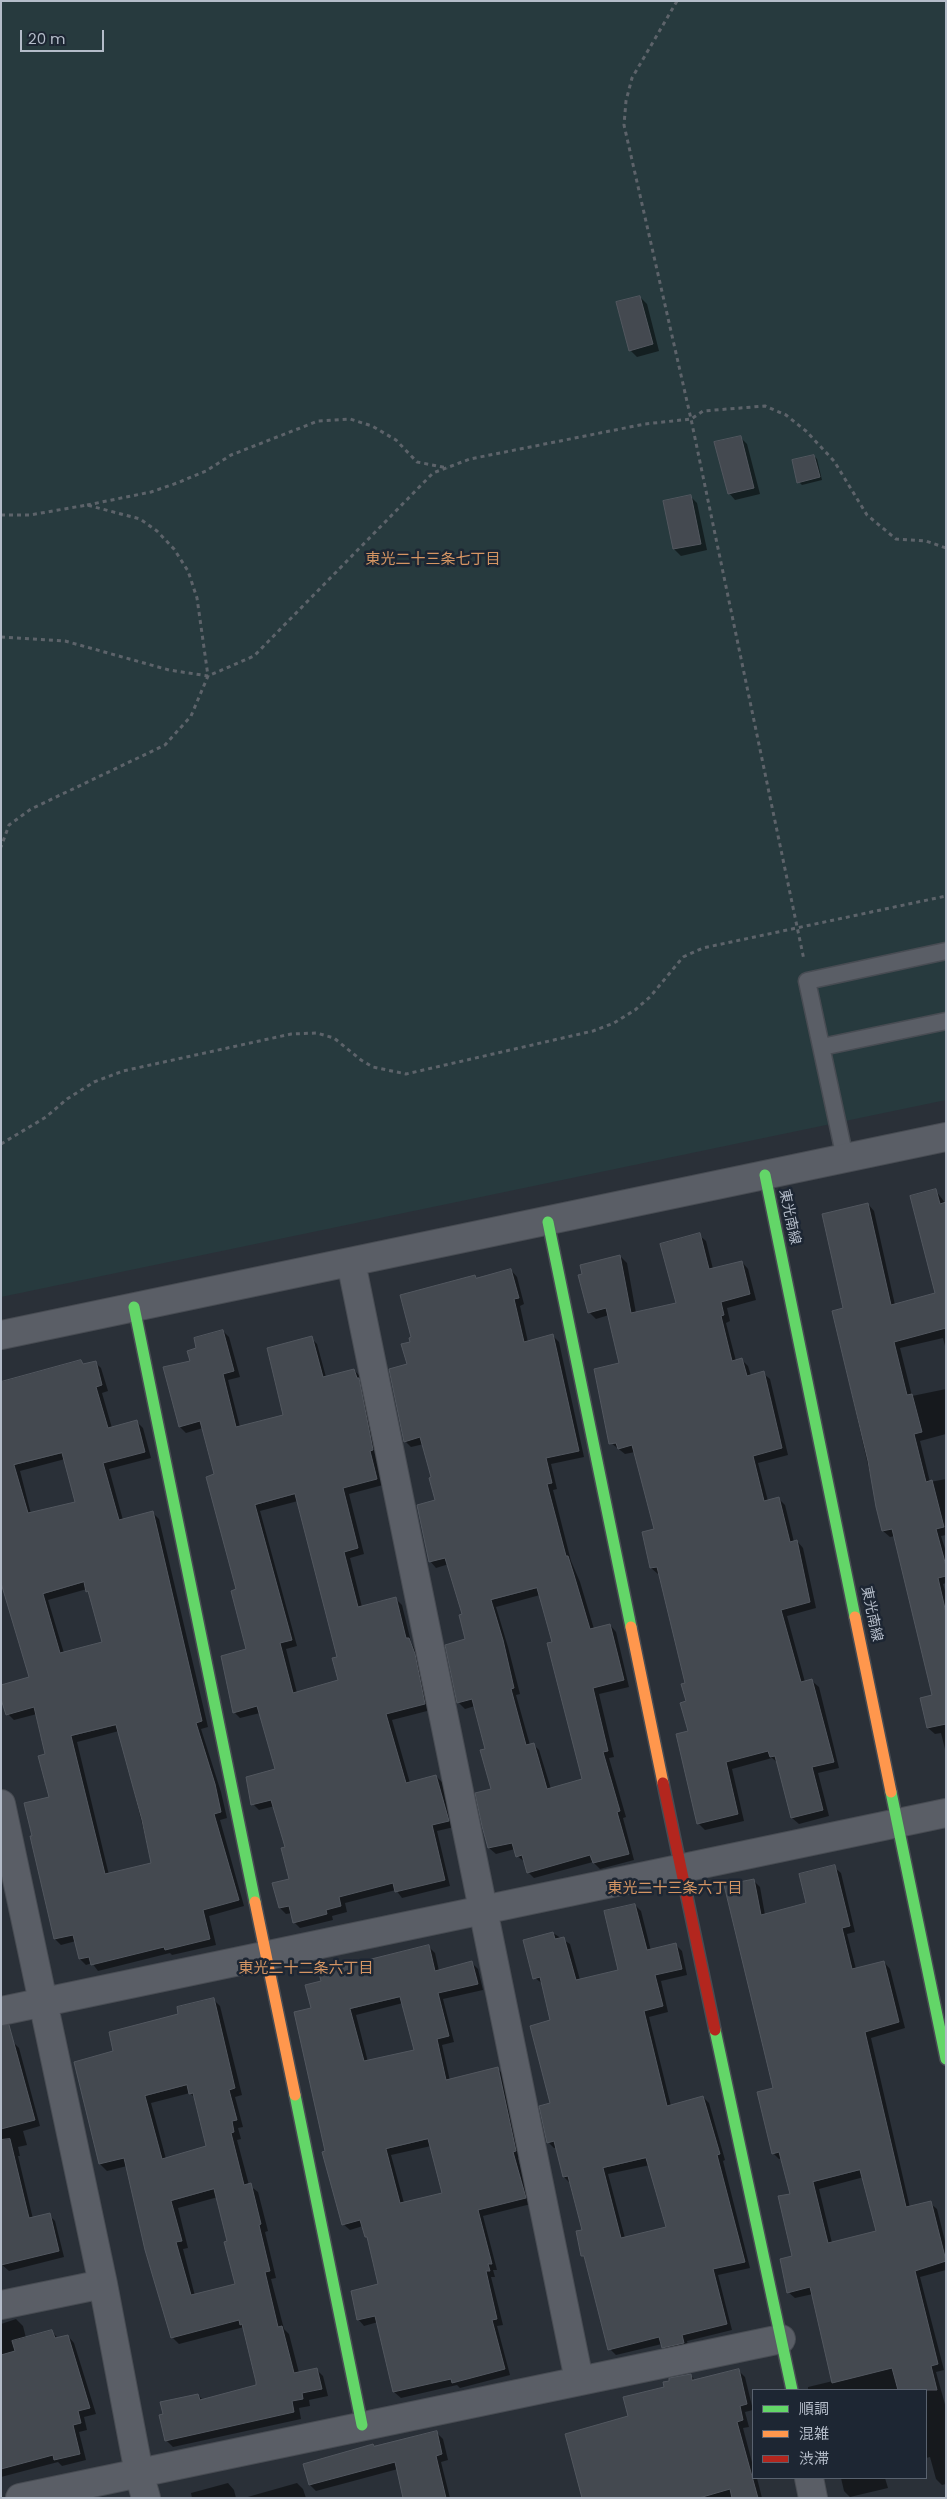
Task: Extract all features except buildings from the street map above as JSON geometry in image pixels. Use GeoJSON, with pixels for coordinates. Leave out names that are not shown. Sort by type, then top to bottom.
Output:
{"type":"FeatureCollection","features":[{"type":"Feature","properties":{"kind":"street"},"geometry":{"type":"LineString","coordinates":[[1,1335],[548,1222],[946,1137]]}},
{"type":"Feature","properties":{"kind":"street","name":"東光南線"},"geometry":{"type":"LineString","coordinates":[[765,1175],[946,2059]]}},
{"type":"Feature","properties":{"kind":"street"},"geometry":{"type":"LineString","coordinates":[[548,1222],[680,1867],[792,2389]]}},
{"type":"Feature","properties":{"kind":"street"},"geometry":{"type":"LineString","coordinates":[[351,1262],[485,1911],[579,2380]]}},
{"type":"Feature","properties":{"kind":"street"},"geometry":{"type":"LineString","coordinates":[[134,1307],[362,2425]]}},
{"type":"Feature","properties":{"kind":"street"},"geometry":{"type":"LineString","coordinates":[[2,1811],[44,2001],[143,2485]]}},
{"type":"Feature","properties":{"kind":"street"},"geometry":{"type":"LineString","coordinates":[[1,2010],[485,1911],[680,1867],[946,1813]]}},
{"type":"Feature","properties":{"kind":"street"},"geometry":{"type":"LineString","coordinates":[[1,2305],[103,2284]]}},
{"type":"Feature","properties":{"kind":"street"},"geometry":{"type":"LineString","coordinates":[[20,2498],[143,2485],[362,2425],[782,2339]]}},
{"type":"Feature","properties":{"kind":"street"},"geometry":{"type":"LineString","coordinates":[[809,2479],[813,2498]]}},
{"type":"Feature","properties":{"kind":"lane"},"geometry":{"type":"LineString","coordinates":[[845,1158],[808,980],[946,951]]}},
{"type":"Feature","properties":{"kind":"lane"},"geometry":{"type":"LineString","coordinates":[[822,1047],[946,1021]]}},
{"type":"Feature","properties":{"kind":"path"},"geometry":{"type":"LineString","coordinates":[[677,1],[632,78],[626,101],[624,125],[691,419],[808,980]]}},
{"type":"Feature","properties":{"kind":"path"},"geometry":{"type":"LineString","coordinates":[[1,638],[65,641],[169,670],[208,676],[254,656],[433,473],[470,459],[645,424],[691,419],[703,411],[765,406],[786,414],[806,431],[834,461],[867,515],[896,539],[926,541],[946,548]]}},
{"type":"Feature","properties":{"kind":"path"},"geometry":{"type":"LineString","coordinates":[[1,515],[30,515],[151,492],[206,471],[231,455],[318,421],[350,419],[372,426],[396,440],[417,462],[448,468]]}},
{"type":"Feature","properties":{"kind":"path"},"geometry":{"type":"LineString","coordinates":[[1,847],[9,825],[31,809],[165,746],[191,716],[208,676],[197,598],[188,571],[174,549],[157,530],[140,519],[87,505]]}},
{"type":"Feature","properties":{"kind":"path"},"geometry":{"type":"LineString","coordinates":[[1,1144],[46,1117],[67,1099],[94,1082],[123,1071],[291,1034],[317,1033],[334,1038],[361,1060],[374,1067],[406,1074],[593,1031],[614,1023],[635,1010],[650,997],[683,957],[703,948],[946,896]]}},
{"type":"Feature","properties":{"kind":"green space"},"geometry":{"type":"Polygon","coordinates":[[[1,1],[946,1],[946,1100],[1,1297],[1,1]]]}},
{"type":"Feature","properties":{"kind":"traffic: fast"},"geometry":{"type":"LineString","coordinates":[[765,1175],[855,1617]]}},
{"type":"Feature","properties":{"kind":"traffic: fast"},"geometry":{"type":"LineString","coordinates":[[548,1222],[631,1627]]}},
{"type":"Feature","properties":{"kind":"traffic: fast"},"geometry":{"type":"LineString","coordinates":[[134,1307],[255,1902]]}},
{"type":"Feature","properties":{"kind":"traffic: fast"},"geometry":{"type":"LineString","coordinates":[[891,1792],[946,2059]]}},
{"type":"Feature","properties":{"kind":"traffic: fast"},"geometry":{"type":"LineString","coordinates":[[715,2030],[792,2389]]}},
{"type":"Feature","properties":{"kind":"traffic: fast"},"geometry":{"type":"LineString","coordinates":[[295,2095],[362,2425]]}},
{"type":"Feature","properties":{"kind":"traffic: slow"},"geometry":{"type":"LineString","coordinates":[[855,1617],[891,1792]]}},
{"type":"Feature","properties":{"kind":"traffic: slow"},"geometry":{"type":"LineString","coordinates":[[631,1627],[663,1783]]}},
{"type":"Feature","properties":{"kind":"traffic: slow"},"geometry":{"type":"LineString","coordinates":[[255,1902],[295,2095]]}},
{"type":"Feature","properties":{"kind":"traffic: jam"},"geometry":{"type":"LineString","coordinates":[[663,1783],[715,2030]]}},
{"type":"Feature","properties":{"kind":"district","name":"東光二十三条七丁目"},"geometry":{"type":"Point","coordinates":[433,560]}},
{"type":"Feature","properties":{"kind":"district","name":"東光二十三条六丁目"},"geometry":{"type":"Point","coordinates":[675,1889]}},
{"type":"Feature","properties":{"kind":"district","name":"東光二十二条六丁目"},"geometry":{"type":"Point","coordinates":[306,1969]}}]}
